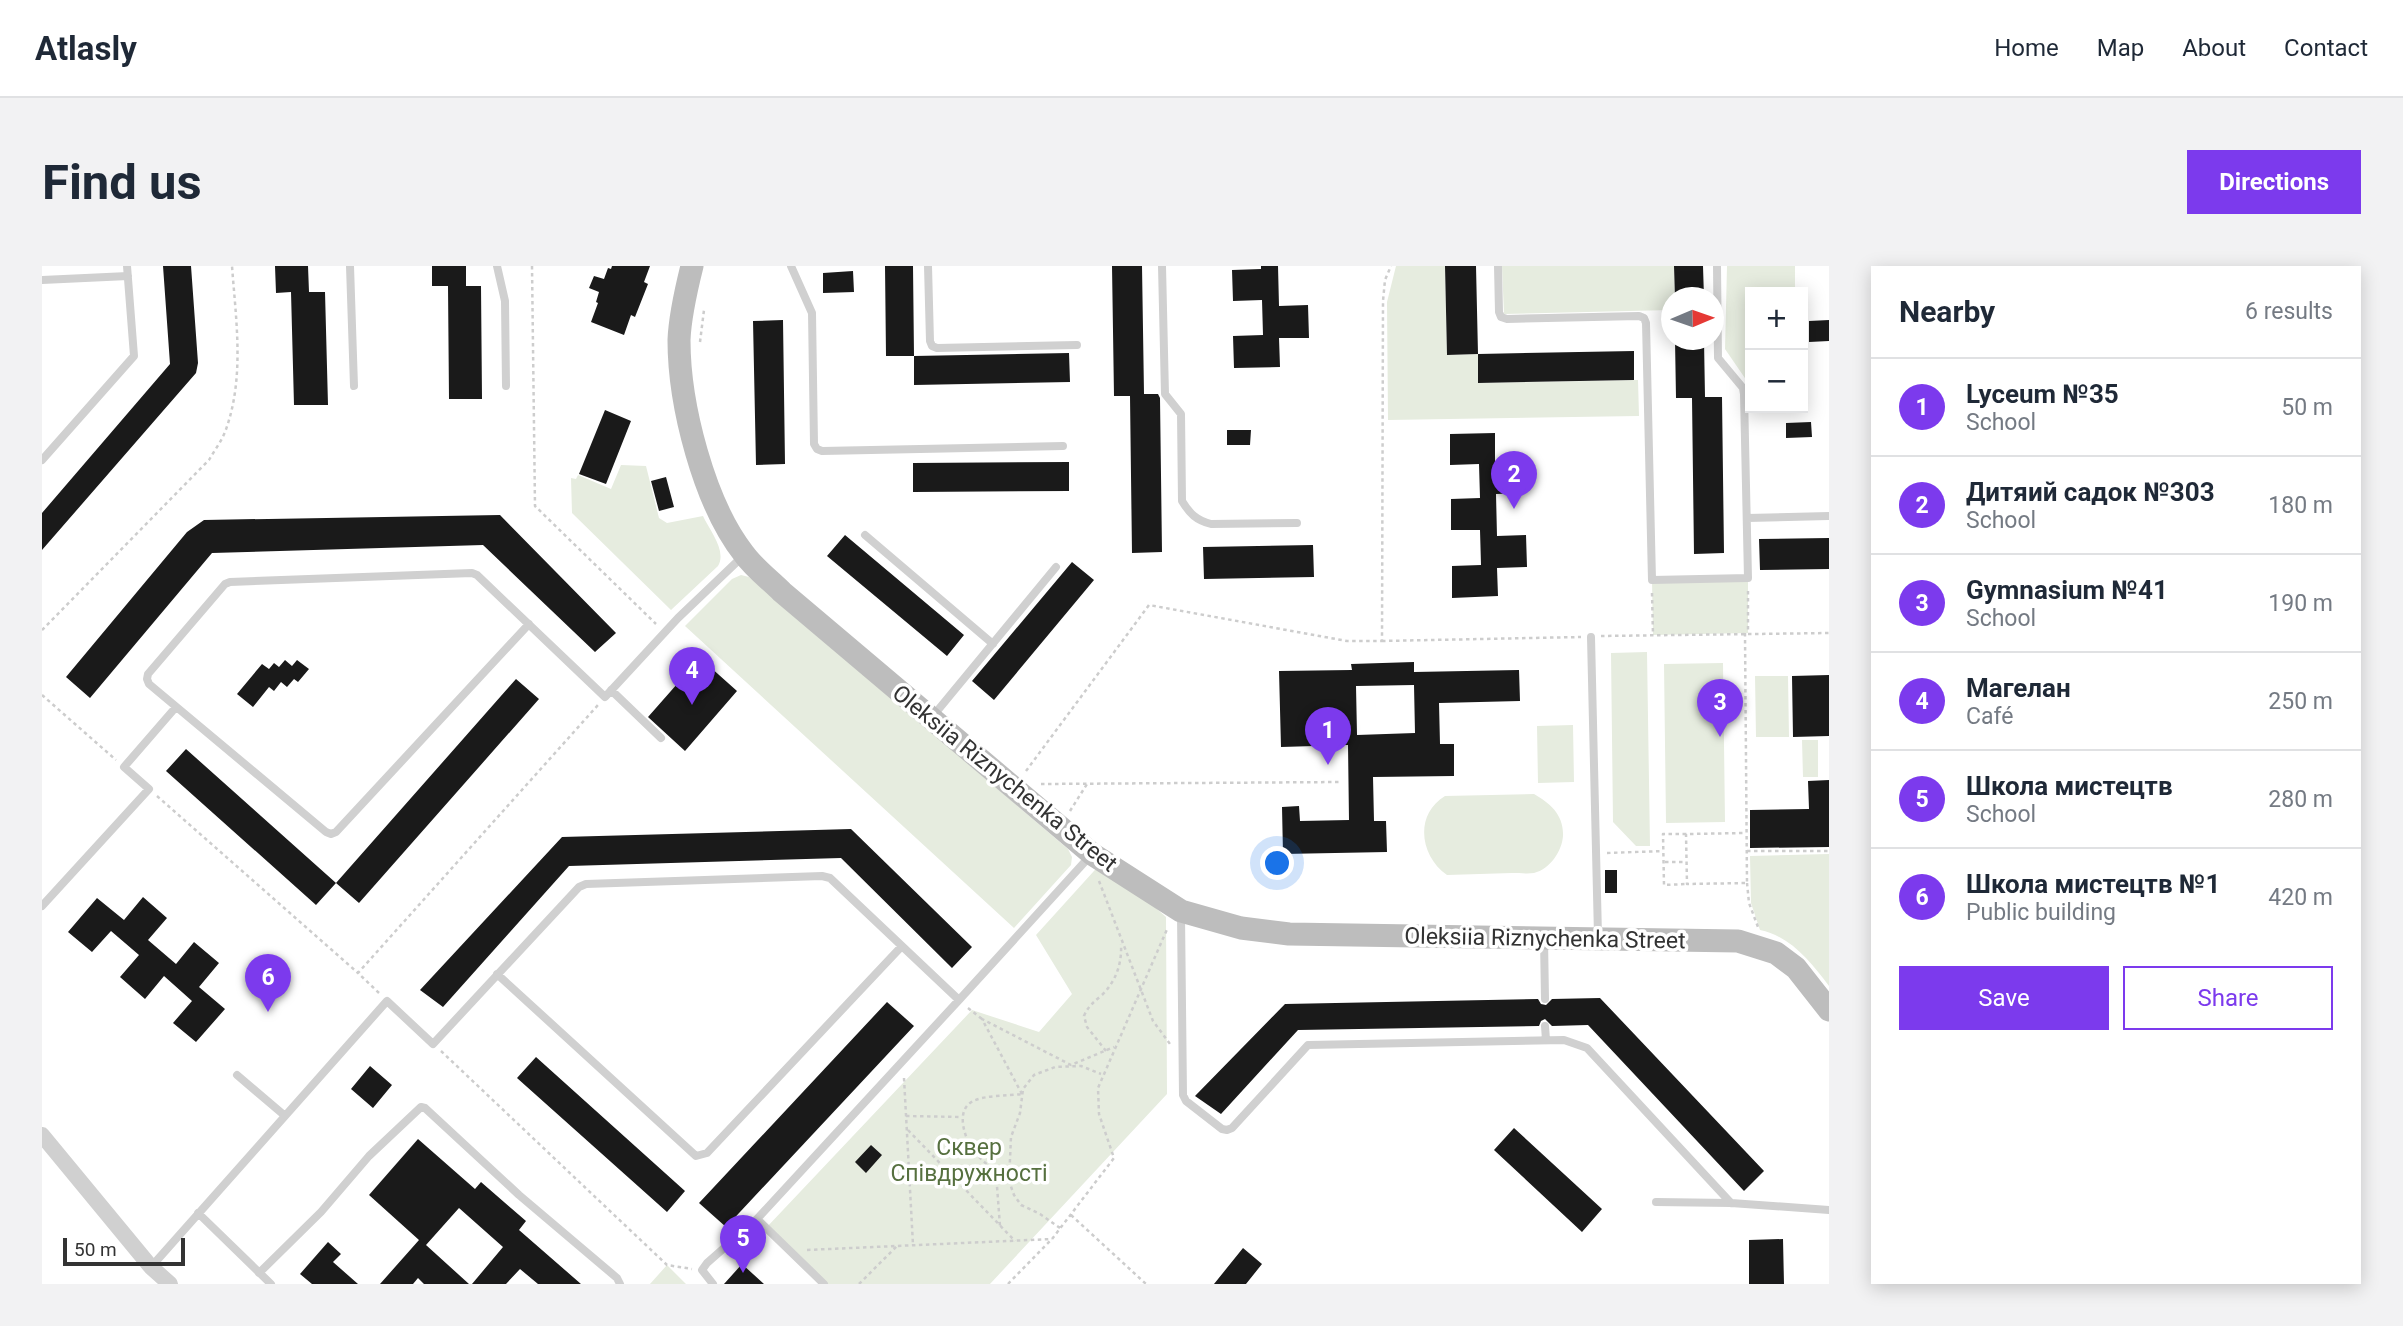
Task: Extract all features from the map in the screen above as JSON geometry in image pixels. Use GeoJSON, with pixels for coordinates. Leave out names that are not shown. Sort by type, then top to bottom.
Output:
{"type":"FeatureCollection","features":[{"type":"Feature","properties":{"kind":"street","name":"Oleksiia Riznychenka Street"},"geometry":{"type":"LineString","coordinates":[[692,266],[685,291],[679,338],[681,384],[693,438],[714,505],[744,555],[782,593],[1089,857],[1175,917],[1289,934],[1738,941],[1776,953],[1796,968],[1829,1010]]}},
{"type":"Feature","properties":{"kind":"street"},"geometry":{"type":"LineString","coordinates":[[42,1135],[151,1267],[170,1284]]}},
{"type":"Feature","properties":{"kind":"lane"},"geometry":{"type":"LineString","coordinates":[[42,460],[134,356],[127,266]]}},
{"type":"Feature","properties":{"kind":"lane"},"geometry":{"type":"LineString","coordinates":[[351,266],[354,386]]}},
{"type":"Feature","properties":{"kind":"lane"},"geometry":{"type":"LineString","coordinates":[[497,266],[505,301],[506,386]]}},
{"type":"Feature","properties":{"kind":"lane"},"geometry":{"type":"LineString","coordinates":[[791,266],[812,313],[814,443],[817,449],[1063,446]]}},
{"type":"Feature","properties":{"kind":"lane"},"geometry":{"type":"LineString","coordinates":[[928,266],[932,346],[1077,345]]}},
{"type":"Feature","properties":{"kind":"lane"},"geometry":{"type":"LineString","coordinates":[[1162,266],[1165,394],[1181,414],[1182,501],[1189,514],[1199,521],[1211,524],[1297,523]]}},
{"type":"Feature","properties":{"kind":"lane"},"geometry":{"type":"LineString","coordinates":[[1498,266],[1499,312],[1507,319],[1644,318],[1652,580],[1748,578],[1744,394],[1718,358],[1717,266]]}},
{"type":"Feature","properties":{"kind":"lane"},"geometry":{"type":"LineString","coordinates":[[42,280],[128,276]]}},
{"type":"Feature","properties":{"kind":"lane"},"geometry":{"type":"LineString","coordinates":[[1746,518],[1829,516]]}},
{"type":"Feature","properties":{"kind":"lane"},"geometry":{"type":"LineString","coordinates":[[865,535],[993,644]]}},
{"type":"Feature","properties":{"kind":"lane"},"geometry":{"type":"LineString","coordinates":[[529,624],[336,832],[331,834],[176,707],[146,679],[225,584],[230,582],[472,573],[477,575],[529,624],[605,698],[664,632],[744,555]]}},
{"type":"Feature","properties":{"kind":"lane"},"geometry":{"type":"LineString","coordinates":[[931,719],[1056,567]]}},
{"type":"Feature","properties":{"kind":"lane"},"geometry":{"type":"LineString","coordinates":[[1591,637],[1598,939]]}},
{"type":"Feature","properties":{"kind":"lane"},"geometry":{"type":"LineString","coordinates":[[611,690],[661,738]]}},
{"type":"Feature","properties":{"kind":"lane"},"geometry":{"type":"LineString","coordinates":[[42,906],[149,789],[124,767],[176,707]]}},
{"type":"Feature","properties":{"kind":"lane"},"geometry":{"type":"LineString","coordinates":[[713,1284],[702,1270],[706,1263],[757,1219],[1089,857]]}},
{"type":"Feature","properties":{"kind":"lane"},"geometry":{"type":"LineString","coordinates":[[151,1267],[387,1001],[433,1044],[574,891],[586,884],[822,876],[836,882],[959,1000]]}},
{"type":"Feature","properties":{"kind":"lane"},"geometry":{"type":"LineString","coordinates":[[1175,917],[1184,1098],[1227,1130],[1308,1045],[1564,1040],[1587,1048],[1731,1203]]}},
{"type":"Feature","properties":{"kind":"lane"},"geometry":{"type":"LineString","coordinates":[[1544,939],[1545,999]]}},
{"type":"Feature","properties":{"kind":"lane"},"geometry":{"type":"LineString","coordinates":[[497,974],[695,1157],[707,1153],[901,947]]}},
{"type":"Feature","properties":{"kind":"lane"},"geometry":{"type":"LineString","coordinates":[[1545,1026],[1546,1040]]}},
{"type":"Feature","properties":{"kind":"lane"},"geometry":{"type":"LineString","coordinates":[[237,1075],[284,1115]]}},
{"type":"Feature","properties":{"kind":"lane"},"geometry":{"type":"LineString","coordinates":[[259,1273],[321,1212],[369,1156],[421,1107],[617,1278],[620,1284]]}},
{"type":"Feature","properties":{"kind":"lane"},"geometry":{"type":"LineString","coordinates":[[1656,1202],[1731,1203],[1829,1210]]}},
{"type":"Feature","properties":{"kind":"lane"},"geometry":{"type":"LineString","coordinates":[[198,1213],[271,1284]]}},
{"type":"Feature","properties":{"kind":"lane"},"geometry":{"type":"LineString","coordinates":[[757,1219],[824,1284]]}},
{"type":"Feature","properties":{"kind":"path"},"geometry":{"type":"LineString","coordinates":[[42,631],[209,460],[224,434],[233,405],[238,363],[232,266]]}},
{"type":"Feature","properties":{"kind":"path"},"geometry":{"type":"LineString","coordinates":[[533,266],[535,506],[664,632]]}},
{"type":"Feature","properties":{"kind":"path"},"geometry":{"type":"LineString","coordinates":[[1382,641],[1382,301],[1391,266]]}},
{"type":"Feature","properties":{"kind":"path"},"geometry":{"type":"LineString","coordinates":[[699,348],[704,308]]}},
{"type":"Feature","properties":{"kind":"path"},"geometry":{"type":"LineString","coordinates":[[1748,578],[1746,851],[1749,903],[1759,930]]}},
{"type":"Feature","properties":{"kind":"path"},"geometry":{"type":"LineString","coordinates":[[1652,580],[1653,635]]}},
{"type":"Feature","properties":{"kind":"path"},"geometry":{"type":"LineString","coordinates":[[1022,777],[1149,605],[1347,641],[1829,633]]}},
{"type":"Feature","properties":{"kind":"path"},"geometry":{"type":"LineString","coordinates":[[42,695],[124,767]]}},
{"type":"Feature","properties":{"kind":"path"},"geometry":{"type":"LineString","coordinates":[[358,973],[605,698]]}},
{"type":"Feature","properties":{"kind":"path"},"geometry":{"type":"LineString","coordinates":[[1030,784],[1342,782]]}},
{"type":"Feature","properties":{"kind":"path"},"geometry":{"type":"LineString","coordinates":[[1067,816],[1087,784]]}},
{"type":"Feature","properties":{"kind":"path"},"geometry":{"type":"LineString","coordinates":[[149,789],[387,1001]]}},
{"type":"Feature","properties":{"kind":"path"},"geometry":{"type":"LineString","coordinates":[[1746,833],[1663,834],[1663,851],[1664,885],[1747,883]]}},
{"type":"Feature","properties":{"kind":"path"},"geometry":{"type":"LineString","coordinates":[[1686,834],[1687,884]]}},
{"type":"Feature","properties":{"kind":"path"},"geometry":{"type":"LineString","coordinates":[[1596,854],[1663,851]]}},
{"type":"Feature","properties":{"kind":"path"},"geometry":{"type":"LineString","coordinates":[[1746,851],[1829,851]]}},
{"type":"Feature","properties":{"kind":"path"},"geometry":{"type":"LineString","coordinates":[[1089,857],[1153,1021],[1183,1062]]}},
{"type":"Feature","properties":{"kind":"path"},"geometry":{"type":"LineString","coordinates":[[1664,862],[1686,862]]}},
{"type":"Feature","properties":{"kind":"path"},"geometry":{"type":"LineString","coordinates":[[1008,1284],[1052,1239],[1114,1158],[1099,1114],[1098,1088],[1140,989],[1175,917]]}},
{"type":"Feature","properties":{"kind":"path"},"geometry":{"type":"LineString","coordinates":[[1105,1051],[1087,1027],[1084,1016],[1089,1006],[1111,984],[1118,970],[1121,937]]}},
{"type":"Feature","properties":{"kind":"path"},"geometry":{"type":"LineString","coordinates":[[959,1000],[982,1019],[1071,1065],[1102,1074]]}},
{"type":"Feature","properties":{"kind":"path"},"geometry":{"type":"LineString","coordinates":[[982,1019],[1022,1094]]}},
{"type":"Feature","properties":{"kind":"path"},"geometry":{"type":"LineString","coordinates":[[433,1044],[667,1265],[702,1270]]}},
{"type":"Feature","properties":{"kind":"path"},"geometry":{"type":"LineString","coordinates":[[1060,1228],[1021,1205],[1009,1181],[1011,1137],[1020,1113],[1022,1094],[1028,1080],[1034,1075],[1048,1069],[1071,1065],[1115,1047]]}},
{"type":"Feature","properties":{"kind":"path"},"geometry":{"type":"LineString","coordinates":[[903,1061],[913,1245]]}},
{"type":"Feature","properties":{"kind":"path"},"geometry":{"type":"LineString","coordinates":[[1009,1181],[973,1152],[967,1143],[962,1117],[965,1108],[974,1101],[1022,1094]]}},
{"type":"Feature","properties":{"kind":"path"},"geometry":{"type":"LineString","coordinates":[[906,1116],[962,1117]]}},
{"type":"Feature","properties":{"kind":"path"},"geometry":{"type":"LineString","coordinates":[[907,1129],[1015,1241]]}},
{"type":"Feature","properties":{"kind":"path"},"geometry":{"type":"LineString","coordinates":[[996,1172],[1000,1226]]}},
{"type":"Feature","properties":{"kind":"path"},"geometry":{"type":"LineString","coordinates":[[1070,1214],[1146,1284]]}},
{"type":"Feature","properties":{"kind":"path"},"geometry":{"type":"LineString","coordinates":[[790,1251],[1052,1239]]}},
{"type":"Feature","properties":{"kind":"path"},"geometry":{"type":"LineString","coordinates":[[859,1284],[897,1246]]}},
{"type":"Feature","properties":{"kind":"green space"},"geometry":{"type":"Polygon","coordinates":[[[1396,266],[1445,266],[1447,355],[1478,354],[1478,383],[1638,380],[1639,416],[1388,420],[1387,302],[1396,266]]]}},
{"type":"Feature","properties":{"kind":"green space"},"geometry":{"type":"Polygon","coordinates":[[[1502,266],[1674,266],[1675,287],[1661,287],[1661,310],[1504,314],[1502,266]]]}},
{"type":"Feature","properties":{"kind":"green space"},"geometry":{"type":"Polygon","coordinates":[[[1727,266],[1795,266],[1795,287],[1745,287],[1745,378],[1725,349],[1727,266]]]}},
{"type":"Feature","properties":{"kind":"green space"},"geometry":{"type":"Polygon","coordinates":[[[621,465],[646,466],[659,518],[667,523],[703,516],[719,548],[718,566],[671,610],[572,513],[571,478],[576,479],[578,475],[611,489],[621,465]]]}},
{"type":"Feature","properties":{"kind":"green space"},"geometry":{"type":"Polygon","coordinates":[[[741,575],[749,577],[1068,849],[1072,857],[1071,865],[1014,928],[685,626],[732,579],[741,575]]]}},
{"type":"Feature","properties":{"kind":"green space"},"geometry":{"type":"Polygon","coordinates":[[[1748,578],[1748,633],[1653,635],[1652,580],[1748,578]]]}},
{"type":"Feature","properties":{"kind":"green space"},"geometry":{"type":"Polygon","coordinates":[[[1647,652],[1650,846],[1636,846],[1613,822],[1611,653],[1647,652]]]}},
{"type":"Feature","properties":{"kind":"green space"},"geometry":{"type":"Polygon","coordinates":[[[1723,663],[1725,822],[1666,823],[1664,664],[1723,663]]]}},
{"type":"Feature","properties":{"kind":"green space"},"geometry":{"type":"Polygon","coordinates":[[[1755,676],[1788,676],[1789,737],[1756,737],[1755,676]]]}},
{"type":"Feature","properties":{"kind":"green space"},"geometry":{"type":"Polygon","coordinates":[[[1573,725],[1574,782],[1538,783],[1537,726],[1573,725]]]}},
{"type":"Feature","properties":{"kind":"green space"},"geometry":{"type":"Polygon","coordinates":[[[1802,740],[1818,740],[1818,777],[1803,777],[1802,740]]]}},
{"type":"Feature","properties":{"kind":"green space"},"geometry":{"type":"Polygon","coordinates":[[[1534,794],[1555,810],[1563,829],[1560,848],[1545,868],[1532,873],[1447,875],[1431,857],[1426,847],[1425,824],[1435,804],[1445,796],[1534,794]]]}},
{"type":"Feature","properties":{"kind":"green space"},"geometry":{"type":"Polygon","coordinates":[[[1829,854],[1829,986],[1807,959],[1790,944],[1760,930],[1751,903],[1750,856],[1829,854]]]}},
{"type":"Feature","properties":{"kind":"green space","name":"Сквер Співдружності"},"geometry":{"type":"Polygon","coordinates":[[[1103,861],[1166,917],[1167,1094],[990,1284],[824,1284],[766,1228],[972,1010],[1039,1032],[1072,994],[1036,935],[1103,861]]]}},
{"type":"Feature","properties":{"kind":"green space"},"geometry":{"type":"Polygon","coordinates":[[[667,1265],[686,1284],[650,1284],[667,1265]]]}},
{"type":"Feature","properties":{"kind":"building"},"geometry":{"type":"Polygon","coordinates":[[[163,266],[191,266],[198,363],[196,373],[42,550],[42,513],[170,364],[163,266]]]}},
{"type":"Feature","properties":{"kind":"building"},"geometry":{"type":"Polygon","coordinates":[[[275,266],[308,266],[309,292],[325,292],[328,405],[294,405],[291,292],[276,293],[275,266]]]}},
{"type":"Feature","properties":{"kind":"building"},"geometry":{"type":"Polygon","coordinates":[[[432,266],[466,266],[466,286],[481,286],[482,399],[449,399],[448,286],[432,286],[432,266]]]}},
{"type":"Feature","properties":{"kind":"building"},"geometry":{"type":"Polygon","coordinates":[[[612,266],[650,266],[644,282],[648,284],[635,317],[631,315],[624,335],[591,322],[599,292],[589,288],[594,276],[604,279],[608,268],[611,269],[612,266]]]}},
{"type":"Feature","properties":{"kind":"building"},"geometry":{"type":"Polygon","coordinates":[[[885,266],[913,266],[914,356],[886,356],[885,266]]]}},
{"type":"Feature","properties":{"kind":"building"},"geometry":{"type":"Polygon","coordinates":[[[1112,266],[1142,266],[1144,394],[1158,394],[1160,398],[1162,552],[1132,553],[1130,396],[1114,396],[1112,266]]]}},
{"type":"Feature","properties":{"kind":"building"},"geometry":{"type":"Polygon","coordinates":[[[1261,266],[1278,266],[1279,306],[1308,305],[1309,338],[1279,338],[1280,367],[1234,368],[1233,336],[1263,335],[1262,300],[1233,301],[1232,270],[1261,269],[1261,266]]]}},
{"type":"Feature","properties":{"kind":"building"},"geometry":{"type":"Polygon","coordinates":[[[1445,266],[1476,266],[1478,354],[1447,355],[1445,266]]]}},
{"type":"Feature","properties":{"kind":"building"},"geometry":{"type":"Polygon","coordinates":[[[1674,266],[1703,266],[1704,287],[1675,287],[1674,266]]]}},
{"type":"Feature","properties":{"kind":"building"},"geometry":{"type":"Polygon","coordinates":[[[853,271],[854,292],[823,293],[823,273],[853,271]]]}},
{"type":"Feature","properties":{"kind":"building"},"geometry":{"type":"Polygon","coordinates":[[[783,320],[785,464],[756,465],[753,321],[783,320]]]}},
{"type":"Feature","properties":{"kind":"building"},"geometry":{"type":"Polygon","coordinates":[[[1829,320],[1829,341],[1809,342],[1809,321],[1829,320]]]}},
{"type":"Feature","properties":{"kind":"building"},"geometry":{"type":"Polygon","coordinates":[[[1675,350],[1704,350],[1705,397],[1722,397],[1724,553],[1694,554],[1692,398],[1676,398],[1675,350]]]}},
{"type":"Feature","properties":{"kind":"building"},"geometry":{"type":"Polygon","coordinates":[[[1634,351],[1634,380],[1478,383],[1478,354],[1634,351]]]}},
{"type":"Feature","properties":{"kind":"building"},"geometry":{"type":"Polygon","coordinates":[[[1069,353],[1070,382],[914,385],[914,356],[1069,353]]]}},
{"type":"Feature","properties":{"kind":"building"},"geometry":{"type":"Polygon","coordinates":[[[605,410],[631,421],[606,484],[579,474],[605,410]]]}},
{"type":"Feature","properties":{"kind":"building"},"geometry":{"type":"Polygon","coordinates":[[[1811,422],[1812,437],[1786,438],[1786,423],[1811,422]]]}},
{"type":"Feature","properties":{"kind":"building"},"geometry":{"type":"Polygon","coordinates":[[[1227,430],[1251,430],[1250,445],[1227,445],[1227,430]]]}},
{"type":"Feature","properties":{"kind":"building"},"geometry":{"type":"Polygon","coordinates":[[[1495,433],[1495,463],[1524,462],[1525,493],[1496,494],[1497,536],[1526,535],[1527,567],[1497,568],[1498,596],[1452,598],[1452,566],[1481,565],[1480,530],[1451,530],[1451,499],[1480,498],[1479,464],[1450,465],[1450,434],[1495,433]]]}},
{"type":"Feature","properties":{"kind":"building"},"geometry":{"type":"Polygon","coordinates":[[[1069,462],[1069,491],[913,492],[913,463],[1069,462]]]}},
{"type":"Feature","properties":{"kind":"building"},"geometry":{"type":"Polygon","coordinates":[[[666,477],[674,507],[659,511],[651,481],[666,477]]]}},
{"type":"Feature","properties":{"kind":"building"},"geometry":{"type":"Polygon","coordinates":[[[500,515],[616,633],[595,652],[483,545],[212,553],[90,698],[66,677],[187,532],[204,520],[500,515]]]}},
{"type":"Feature","properties":{"kind":"building"},"geometry":{"type":"Polygon","coordinates":[[[845,535],[964,635],[947,656],[827,556],[845,535]]]}},
{"type":"Feature","properties":{"kind":"building"},"geometry":{"type":"Polygon","coordinates":[[[1829,538],[1829,569],[1760,570],[1759,539],[1829,538]]]}},
{"type":"Feature","properties":{"kind":"building"},"geometry":{"type":"Polygon","coordinates":[[[1313,545],[1314,577],[1204,579],[1203,547],[1313,545]]]}},
{"type":"Feature","properties":{"kind":"building"},"geometry":{"type":"Polygon","coordinates":[[[1072,562],[1094,580],[994,700],[972,681],[1072,562]]]}},
{"type":"Feature","properties":{"kind":"building"},"geometry":{"type":"Polygon","coordinates":[[[700,658],[737,691],[685,751],[648,717],[700,658]]]}},
{"type":"Feature","properties":{"kind":"building"},"geometry":{"type":"Polygon","coordinates":[[[285,660],[292,666],[297,660],[309,669],[298,682],[294,679],[287,687],[281,682],[274,691],[269,687],[253,707],[237,694],[262,664],[269,669],[274,663],[279,667],[285,660]]]}},
{"type":"Feature","properties":{"kind":"building"},"geometry":{"type":"Polygon","coordinates":[[[1414,662],[1414,672],[1519,670],[1520,701],[1439,703],[1440,744],[1454,744],[1454,776],[1373,777],[1374,821],[1386,821],[1387,852],[1283,854],[1282,807],[1299,806],[1300,821],[1349,820],[1348,745],[1281,747],[1279,671],[1352,670],[1351,664],[1414,662]],[[1414,685],[1356,686],[1357,735],[1415,733],[1414,685]]]}},
{"type":"Feature","properties":{"kind":"building"},"geometry":{"type":"Polygon","coordinates":[[[1829,675],[1829,736],[1793,737],[1792,676],[1829,675]]]}},
{"type":"Feature","properties":{"kind":"building"},"geometry":{"type":"Polygon","coordinates":[[[516,679],[539,699],[359,903],[336,883],[516,679]]]}},
{"type":"Feature","properties":{"kind":"building"},"geometry":{"type":"Polygon","coordinates":[[[186,749],[336,883],[316,905],[166,771],[186,749]]]}},
{"type":"Feature","properties":{"kind":"building"},"geometry":{"type":"Polygon","coordinates":[[[1829,780],[1829,847],[1750,848],[1750,810],[1809,809],[1808,781],[1829,780]]]}},
{"type":"Feature","properties":{"kind":"building"},"geometry":{"type":"Polygon","coordinates":[[[851,829],[972,947],[952,968],[841,858],[569,866],[443,1007],[420,990],[562,837],[851,829]]]}},
{"type":"Feature","properties":{"kind":"building"},"geometry":{"type":"Polygon","coordinates":[[[1605,870],[1617,870],[1617,893],[1605,893],[1605,870]]]}},
{"type":"Feature","properties":{"kind":"building"},"geometry":{"type":"Polygon","coordinates":[[[143,897],[167,918],[148,940],[176,964],[194,942],[219,963],[199,987],[225,1009],[196,1042],[173,1023],[192,1001],[164,976],[145,999],[120,977],[139,955],[111,931],[92,952],[68,932],[97,898],[124,920],[143,897]]]}},
{"type":"Feature","properties":{"kind":"building"},"geometry":{"type":"Polygon","coordinates":[[[1600,998],[1764,1171],[1744,1191],[1588,1025],[1552,1026],[1545,1019],[1539,1026],[1298,1030],[1221,1114],[1195,1096],[1285,1004],[1538,999],[1541,1004],[1546,1005],[1552,999],[1600,998]]]}},
{"type":"Feature","properties":{"kind":"building"},"geometry":{"type":"Polygon","coordinates":[[[887,1002],[914,1026],[726,1227],[699,1203],[887,1002]]]}},
{"type":"Feature","properties":{"kind":"building"},"geometry":{"type":"Polygon","coordinates":[[[536,1057],[685,1191],[667,1212],[517,1078],[536,1057]]]}},
{"type":"Feature","properties":{"kind":"building"},"geometry":{"type":"Polygon","coordinates":[[[370,1066],[392,1085],[373,1108],[351,1089],[370,1066]]]}},
{"type":"Feature","properties":{"kind":"building"},"geometry":{"type":"Polygon","coordinates":[[[1514,1128],[1602,1209],[1582,1232],[1494,1150],[1514,1128]]]}},
{"type":"Feature","properties":{"kind":"building"},"geometry":{"type":"Polygon","coordinates":[[[418,1139],[475,1189],[481,1182],[526,1221],[519,1230],[581,1284],[538,1284],[520,1269],[506,1284],[472,1284],[503,1247],[459,1208],[426,1245],[469,1284],[424,1284],[418,1278],[413,1284],[380,1284],[419,1240],[369,1195],[418,1139]]]}},
{"type":"Feature","properties":{"kind":"building"},"geometry":{"type":"Polygon","coordinates":[[[871,1145],[882,1155],[866,1173],[855,1162],[871,1145]]]}},
{"type":"Feature","properties":{"kind":"building"},"geometry":{"type":"Polygon","coordinates":[[[1783,1239],[1784,1284],[1749,1284],[1749,1240],[1783,1239]]]}},
{"type":"Feature","properties":{"kind":"building"},"geometry":{"type":"Polygon","coordinates":[[[328,1242],[341,1254],[333,1262],[358,1284],[312,1284],[300,1274],[328,1242]]]}},
{"type":"Feature","properties":{"kind":"building"},"geometry":{"type":"Polygon","coordinates":[[[1243,1248],[1262,1264],[1246,1284],[1214,1284],[1243,1248]]]}},
{"type":"Feature","properties":{"kind":"building"},"geometry":{"type":"Polygon","coordinates":[[[742,1264],[764,1284],[724,1284],[742,1264]]]}},
{"type":"Feature","properties":{"kind":"place","name":"Дитяий садок №303"},"geometry":{"type":"Point","coordinates":[1514,509]}},
{"type":"Feature","properties":{"kind":"place","name":"Магелан"},"geometry":{"type":"Point","coordinates":[692,705]}},
{"type":"Feature","properties":{"kind":"place","name":"Gymnasium №41"},"geometry":{"type":"Point","coordinates":[1720,737]}},
{"type":"Feature","properties":{"kind":"place","name":"Lyceum №35"},"geometry":{"type":"Point","coordinates":[1328,765]}},
{"type":"Feature","properties":{"kind":"place","name":"Школа мистецтв №1"},"geometry":{"type":"Point","coordinates":[268,1012]}},
{"type":"Feature","properties":{"kind":"place","name":"Школа мистецтв"},"geometry":{"type":"Point","coordinates":[743,1273]}}]}
